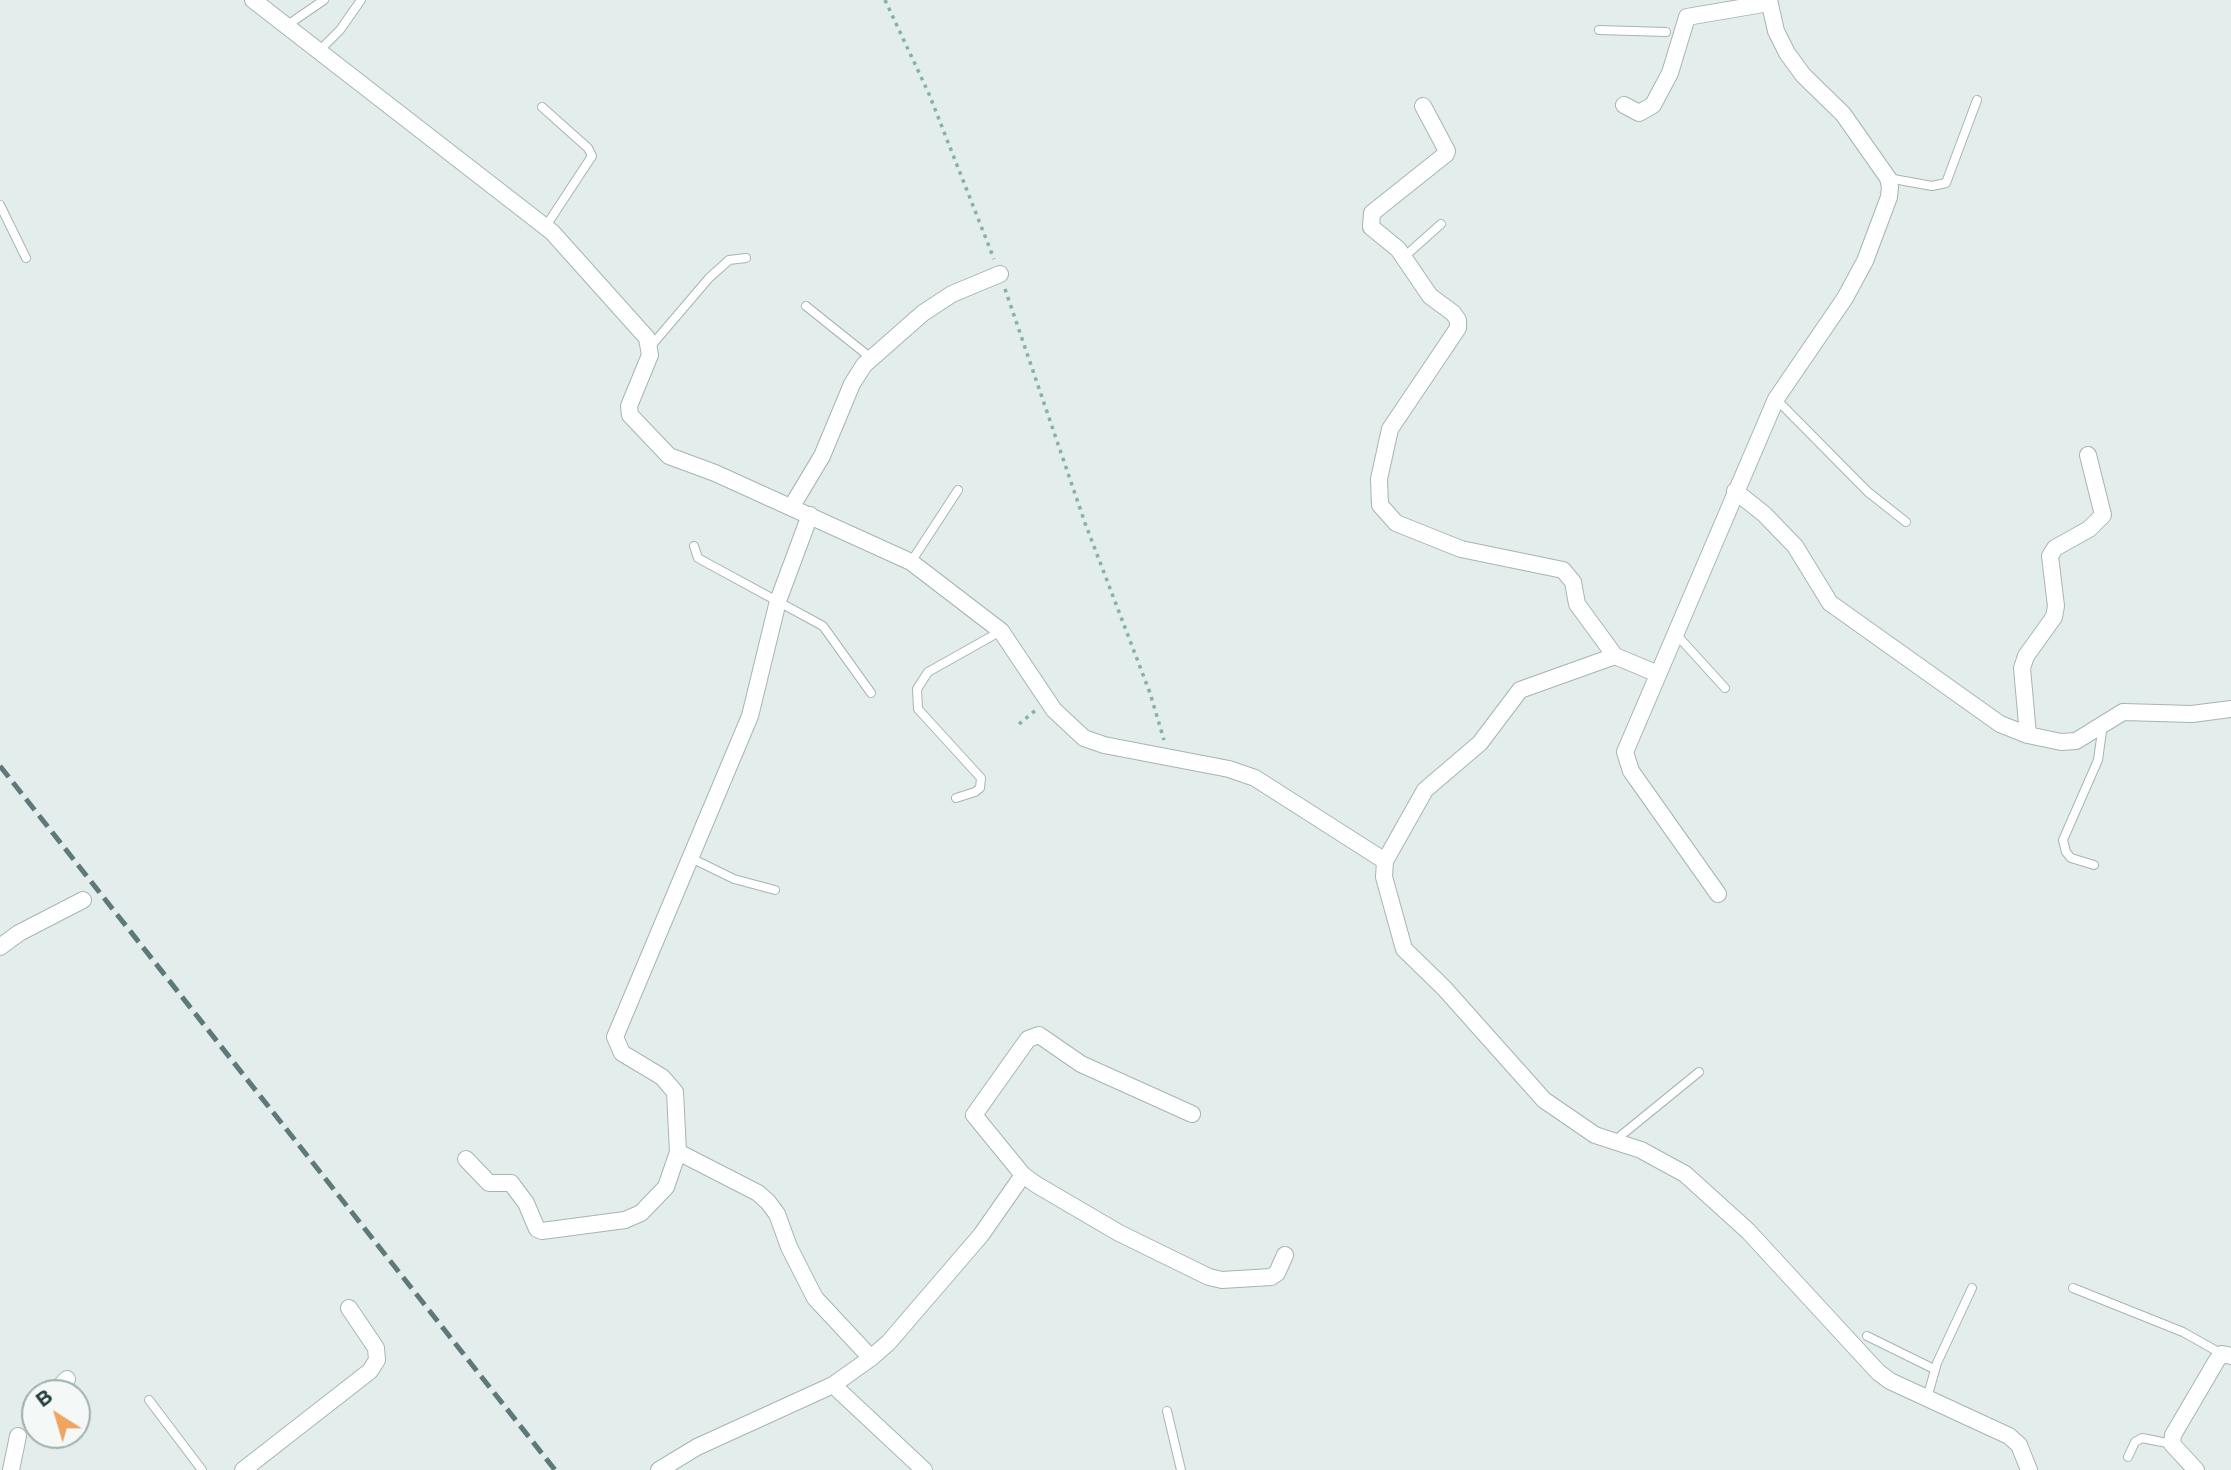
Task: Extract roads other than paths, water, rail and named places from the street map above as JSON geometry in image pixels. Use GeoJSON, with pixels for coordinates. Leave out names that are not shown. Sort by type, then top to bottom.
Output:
{"type":"FeatureCollection","features":[{"type":"Feature","properties":{"kind":"street"},"geometry":{"type":"LineString","coordinates":[[253,0],[546,226],[651,346],[650,355],[629,406],[635,424],[669,456],[792,506],[911,562],[1001,631],[1068,726],[1084,738],[1104,745],[1229,769],[1255,778],[1385,861]]}},
{"type":"Feature","properties":{"kind":"street"},"geometry":{"type":"LineString","coordinates":[[1624,105],[1639,113],[1653,106],[1670,73],[1674,33],[1692,15],[1769,1],[1776,31],[1787,53],[1803,75],[1843,114],[1888,178],[1889,197],[1864,261],[1842,303],[1776,399],[1625,752],[1625,760],[1718,894]]}},
{"type":"Feature","properties":{"kind":"street"},"geometry":{"type":"LineString","coordinates":[[1423,106],[1447,151],[1444,159],[1376,210],[1370,220],[1375,232],[1404,257],[1430,296],[1453,313],[1458,320],[1458,328],[1390,429],[1379,486],[1380,505],[1396,523],[1461,549],[1563,570],[1573,582],[1577,604],[1615,656],[1658,674]]}},
{"type":"Feature","properties":{"kind":"street"},"geometry":{"type":"LineString","coordinates":[[792,506],[822,456],[852,384],[871,358],[923,313],[952,294],[1000,274]]}},
{"type":"Feature","properties":{"kind":"street"},"geometry":{"type":"LineString","coordinates":[[2028,735],[2022,668],[2026,656],[2054,617],[2056,606],[2050,556],[2055,548],[2089,529],[2103,515],[2088,455]]}},
{"type":"Feature","properties":{"kind":"street"},"geometry":{"type":"LineString","coordinates":[[1735,491],[1764,514],[1795,546],[1822,595],[1830,603],[1976,710],[2028,735],[2061,742],[2076,741],[2123,712],[2192,714],[2231,709]]}},
{"type":"Feature","properties":{"kind":"street"},"geometry":{"type":"LineString","coordinates":[[466,1159],[489,1183],[511,1183],[526,1203],[533,1222],[542,1231],[625,1220],[642,1213],[666,1187],[678,1152],[675,1093],[670,1083],[622,1053],[616,1046],[615,1037],[750,716],[778,601],[810,515]]}},
{"type":"Feature","properties":{"kind":"street"},"geometry":{"type":"LineString","coordinates":[[1615,656],[1520,690],[1485,737],[1425,790],[1390,846],[1385,861],[1384,877],[1404,949],[1444,988],[1537,1094],[1595,1135],[1641,1150],[1697,1184],[1748,1231],[1878,1372],[2009,1436],[2019,1445],[2029,1470]]}},
{"type":"Feature","properties":{"kind":"street"},"geometry":{"type":"LineString","coordinates":[[0,947],[83,900]]}},
{"type":"Feature","properties":{"kind":"street"},"geometry":{"type":"LineString","coordinates":[[1192,1114],[1094,1071],[1039,1035],[1032,1035],[974,1115],[1023,1175],[1119,1233],[1209,1277],[1222,1280],[1271,1277],[1277,1273],[1285,1255]]}},
{"type":"Feature","properties":{"kind":"street"},"geometry":{"type":"LineString","coordinates":[[678,1152],[758,1193],[768,1202],[778,1214],[789,1247],[815,1298],[871,1358]]}},
{"type":"Feature","properties":{"kind":"street"},"geometry":{"type":"LineString","coordinates":[[659,1470],[698,1447],[833,1385],[871,1358],[889,1342],[981,1235],[1023,1175]]}},
{"type":"Feature","properties":{"kind":"street"},"geometry":{"type":"LineString","coordinates":[[243,1470],[370,1371],[377,1360],[376,1348],[349,1308]]}},
{"type":"Feature","properties":{"kind":"street"},"geometry":{"type":"LineString","coordinates":[[2196,1470],[2172,1444],[2172,1435],[2227,1355]]}},
{"type":"Feature","properties":{"kind":"street"},"geometry":{"type":"LineString","coordinates":[[833,1385],[925,1470]]}},
{"type":"Feature","properties":{"kind":"street"},"geometry":{"type":"LineString","coordinates":[[11,1470],[18,1436]]}},
{"type":"Feature","properties":{"kind":"lane"},"geometry":{"type":"LineString","coordinates":[[286,26],[324,0]]}},
{"type":"Feature","properties":{"kind":"lane"},"geometry":{"type":"LineString","coordinates":[[319,51],[340,30],[361,0]]}},
{"type":"Feature","properties":{"kind":"lane"},"geometry":{"type":"LineString","coordinates":[[1600,30],[1674,33]]}},
{"type":"Feature","properties":{"kind":"lane"},"geometry":{"type":"LineString","coordinates":[[1888,178],[1931,186],[1946,183],[1977,100]]}},
{"type":"Feature","properties":{"kind":"lane"},"geometry":{"type":"LineString","coordinates":[[542,107],[588,148],[592,156],[546,226]]}},
{"type":"Feature","properties":{"kind":"lane"},"geometry":{"type":"LineString","coordinates":[[0,205],[26,258]]}},
{"type":"Feature","properties":{"kind":"lane"},"geometry":{"type":"LineString","coordinates":[[1404,257],[1441,223]]}},
{"type":"Feature","properties":{"kind":"lane"},"geometry":{"type":"LineString","coordinates":[[651,346],[709,278],[729,260],[746,258]]}},
{"type":"Feature","properties":{"kind":"lane"},"geometry":{"type":"LineString","coordinates":[[806,306],[871,358]]}},
{"type":"Feature","properties":{"kind":"lane"},"geometry":{"type":"LineString","coordinates":[[1776,399],[1868,492],[1906,522]]}},
{"type":"Feature","properties":{"kind":"lane"},"geometry":{"type":"LineString","coordinates":[[911,562],[958,490]]}},
{"type":"Feature","properties":{"kind":"lane"},"geometry":{"type":"LineString","coordinates":[[694,547],[698,558],[823,626],[871,693]]}},
{"type":"Feature","properties":{"kind":"lane"},"geometry":{"type":"LineString","coordinates":[[956,798],[975,792],[980,788],[981,778],[918,709],[917,689],[928,672],[1001,631]]}},
{"type":"Feature","properties":{"kind":"lane"},"geometry":{"type":"LineString","coordinates":[[1675,633],[1725,688]]}},
{"type":"Feature","properties":{"kind":"lane"},"geometry":{"type":"LineString","coordinates":[[2094,865],[2071,858],[2066,852],[2063,840],[2098,760],[2103,724]]}},
{"type":"Feature","properties":{"kind":"lane"},"geometry":{"type":"LineString","coordinates":[[691,858],[734,879],[775,890]]}},
{"type":"Feature","properties":{"kind":"lane"},"geometry":{"type":"LineString","coordinates":[[1612,1142],[1699,1072]]}},
{"type":"Feature","properties":{"kind":"lane"},"geometry":{"type":"LineString","coordinates":[[1927,1398],[1934,1370],[1972,1288]]}},
{"type":"Feature","properties":{"kind":"lane"},"geometry":{"type":"LineString","coordinates":[[2073,1288],[2183,1332],[2227,1355]]}},
{"type":"Feature","properties":{"kind":"lane"},"geometry":{"type":"LineString","coordinates":[[1867,1336],[1934,1370]]}},
{"type":"Feature","properties":{"kind":"lane"},"geometry":{"type":"LineString","coordinates":[[149,1400],[202,1470]]}},
{"type":"Feature","properties":{"kind":"lane"},"geometry":{"type":"LineString","coordinates":[[1167,1411],[1181,1470]]}},
{"type":"Feature","properties":{"kind":"lane"},"geometry":{"type":"LineString","coordinates":[[2128,1457],[2135,1442],[2142,1438],[2172,1444]]}},
{"type":"Feature","properties":{"kind":"railway"},"geometry":{"type":"LineString","coordinates":[[0,766],[555,1470]]}}]}
